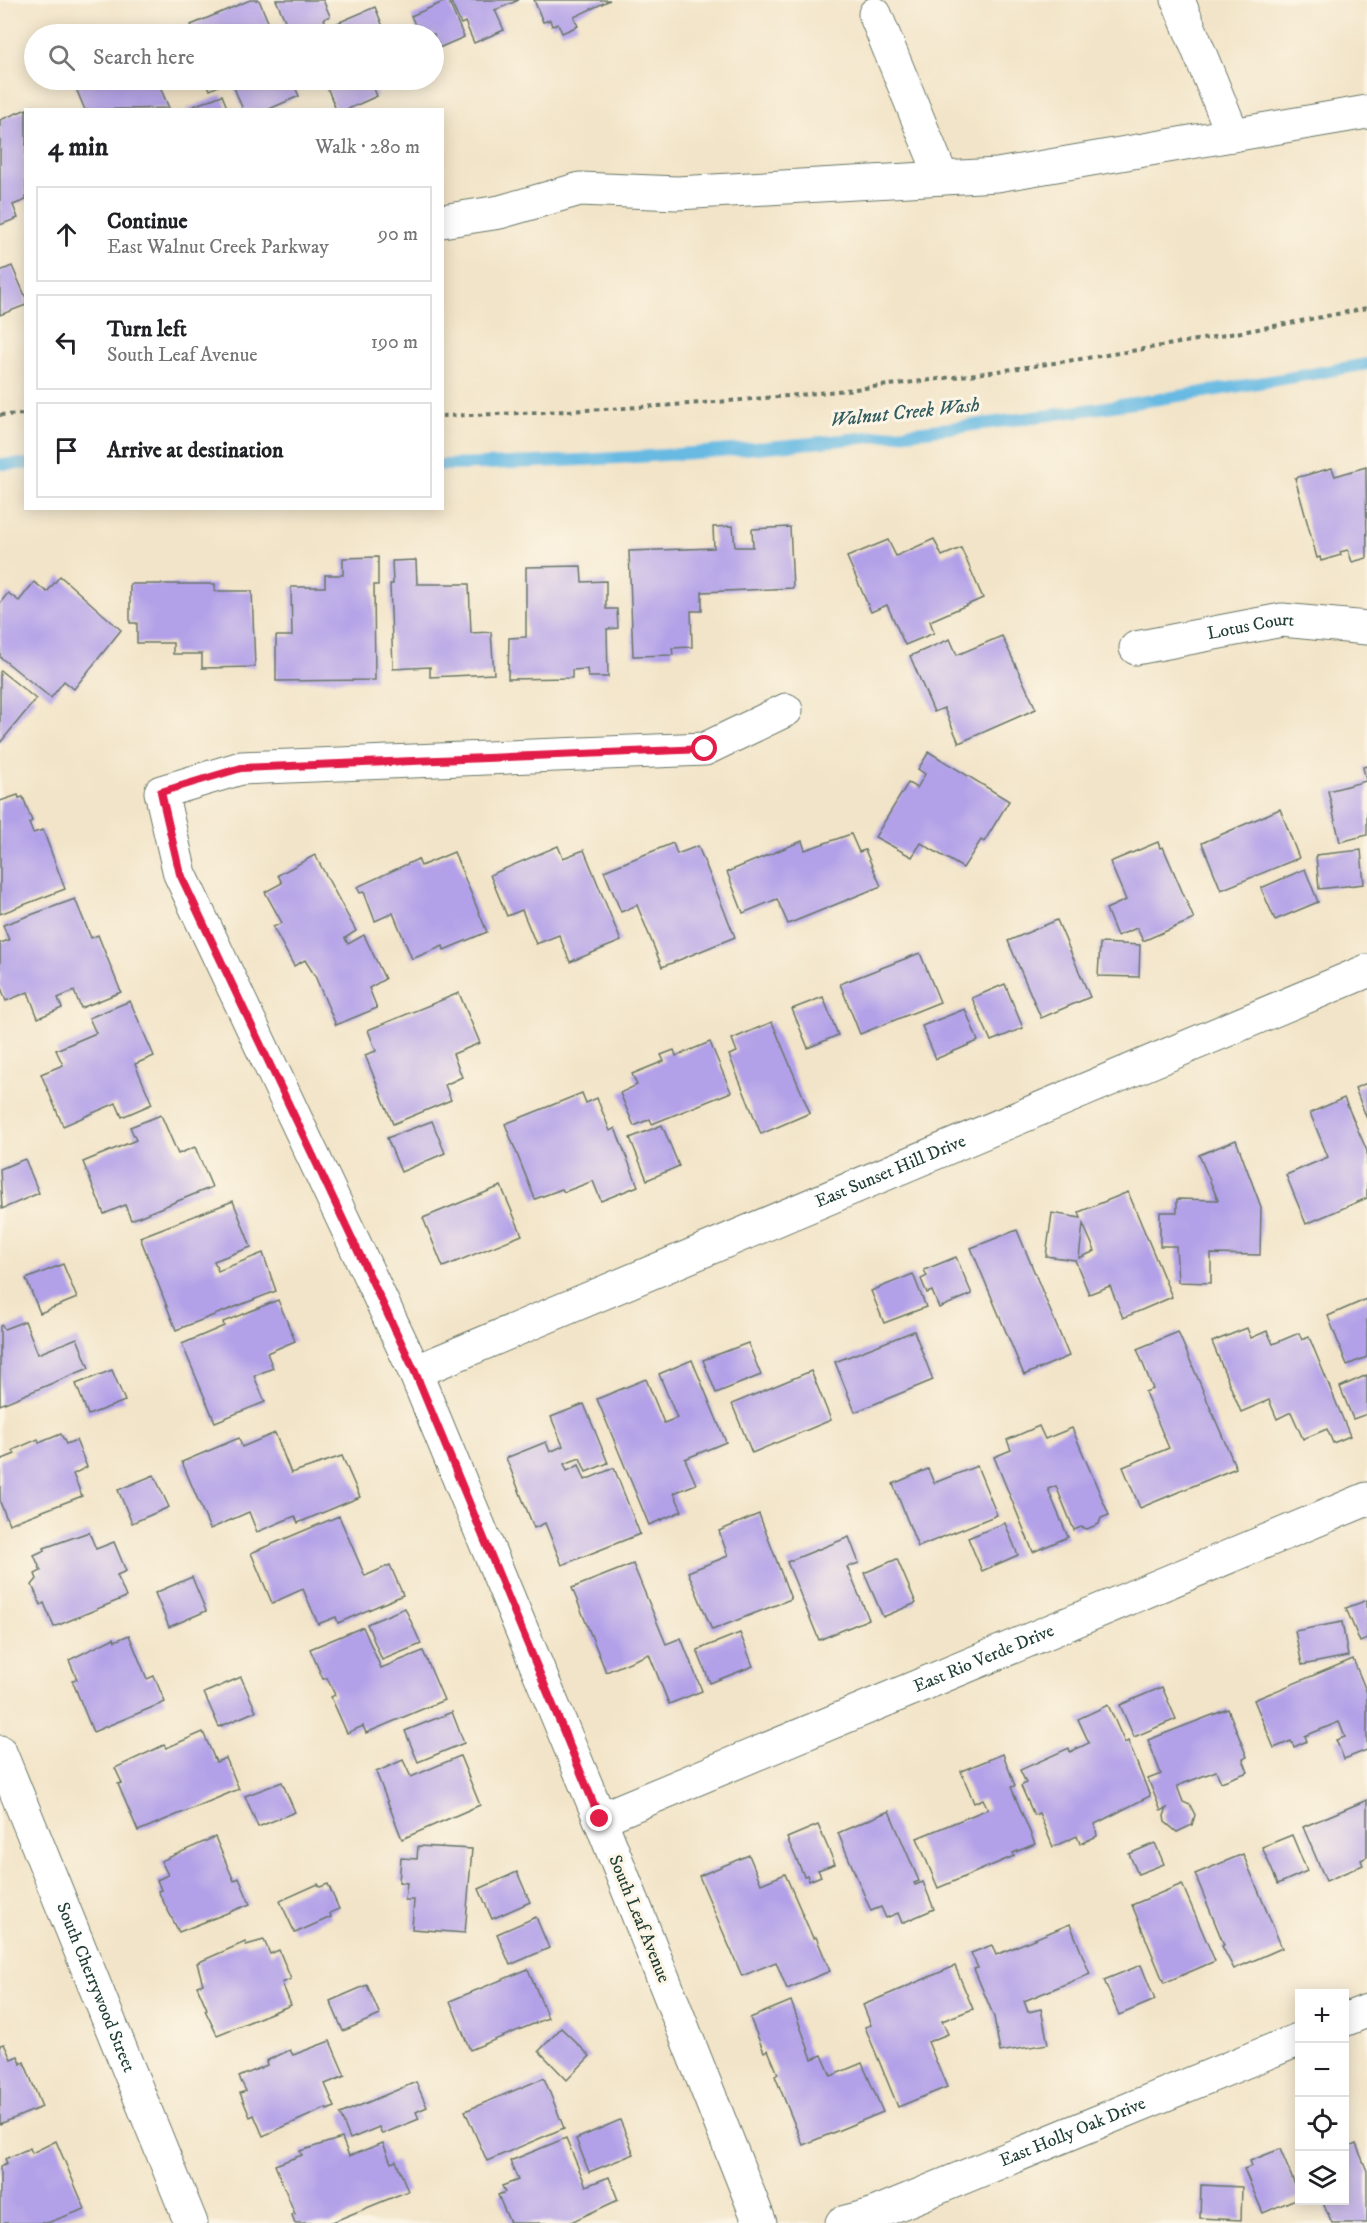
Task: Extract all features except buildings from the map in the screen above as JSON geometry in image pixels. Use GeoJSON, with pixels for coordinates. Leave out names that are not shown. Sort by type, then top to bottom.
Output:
{"type":"FeatureCollection","features":[{"type":"Feature","properties":{"kind":"street"},"geometry":{"type":"LineString","coordinates":[[1178,0],[1233,135]]}},
{"type":"Feature","properties":{"kind":"street"},"geometry":{"type":"LineString","coordinates":[[874,14],[942,178]]}},
{"type":"Feature","properties":{"kind":"street"},"geometry":{"type":"LineString","coordinates":[[444,221],[500,212],[580,189],[677,194],[996,175],[1367,112]]}},
{"type":"Feature","properties":{"kind":"street","name":"Lotus Court"},"geometry":{"type":"LineString","coordinates":[[1136,648],[1282,620],[1367,628]]}},
{"type":"Feature","properties":{"kind":"street","name":"South Leaf Avenue"},"geometry":{"type":"LineString","coordinates":[[760,2223],[600,1819],[415,1372],[180,874],[161,792],[241,768],[705,749],[786,710]]}},
{"type":"Feature","properties":{"kind":"street","name":"East Sunset Hill Drive"},"geometry":{"type":"LineString","coordinates":[[415,1372],[1367,971]]}},
{"type":"Feature","properties":{"kind":"street","name":"East Rio Verde Drive"},"geometry":{"type":"LineString","coordinates":[[600,1819],[1367,1498]]}},
{"type":"Feature","properties":{"kind":"street","name":"South Cherrywood Street"},"geometry":{"type":"LineString","coordinates":[[0,1752],[191,2223]]}},
{"type":"Feature","properties":{"kind":"street"},"geometry":{"type":"LineString","coordinates":[[1349,2018],[1367,2011]]}},
{"type":"Feature","properties":{"kind":"street","name":"East Holly Oak Drive"},"geometry":{"type":"LineString","coordinates":[[842,2223],[870,2216],[1295,2041]]}},
{"type":"Feature","properties":{"kind":"path"},"geometry":{"type":"LineString","coordinates":[[444,416],[580,411],[870,388],[1020,369],[1196,341],[1367,308]]}},
{"type":"Feature","properties":{"kind":"path"},"geometry":{"type":"LineString","coordinates":[[0,415],[24,414]]}},
{"type":"Feature","properties":{"kind":"waterway","name":"Walnut Creek Wash"},"geometry":{"type":"LineString","coordinates":[[444,465],[675,455],[907,433],[1138,403],[1367,364]]}},
{"type":"Feature","properties":{"kind":"waterway","name":"Walnut Creek Wash"},"geometry":{"type":"LineString","coordinates":[[0,464],[24,464]]}},
{"type":"Feature","properties":{"kind":"route"},"geometry":{"type":"LineString","coordinates":[[600,1819],[415,1372],[180,874],[161,792],[241,768],[705,749]]}}]}
